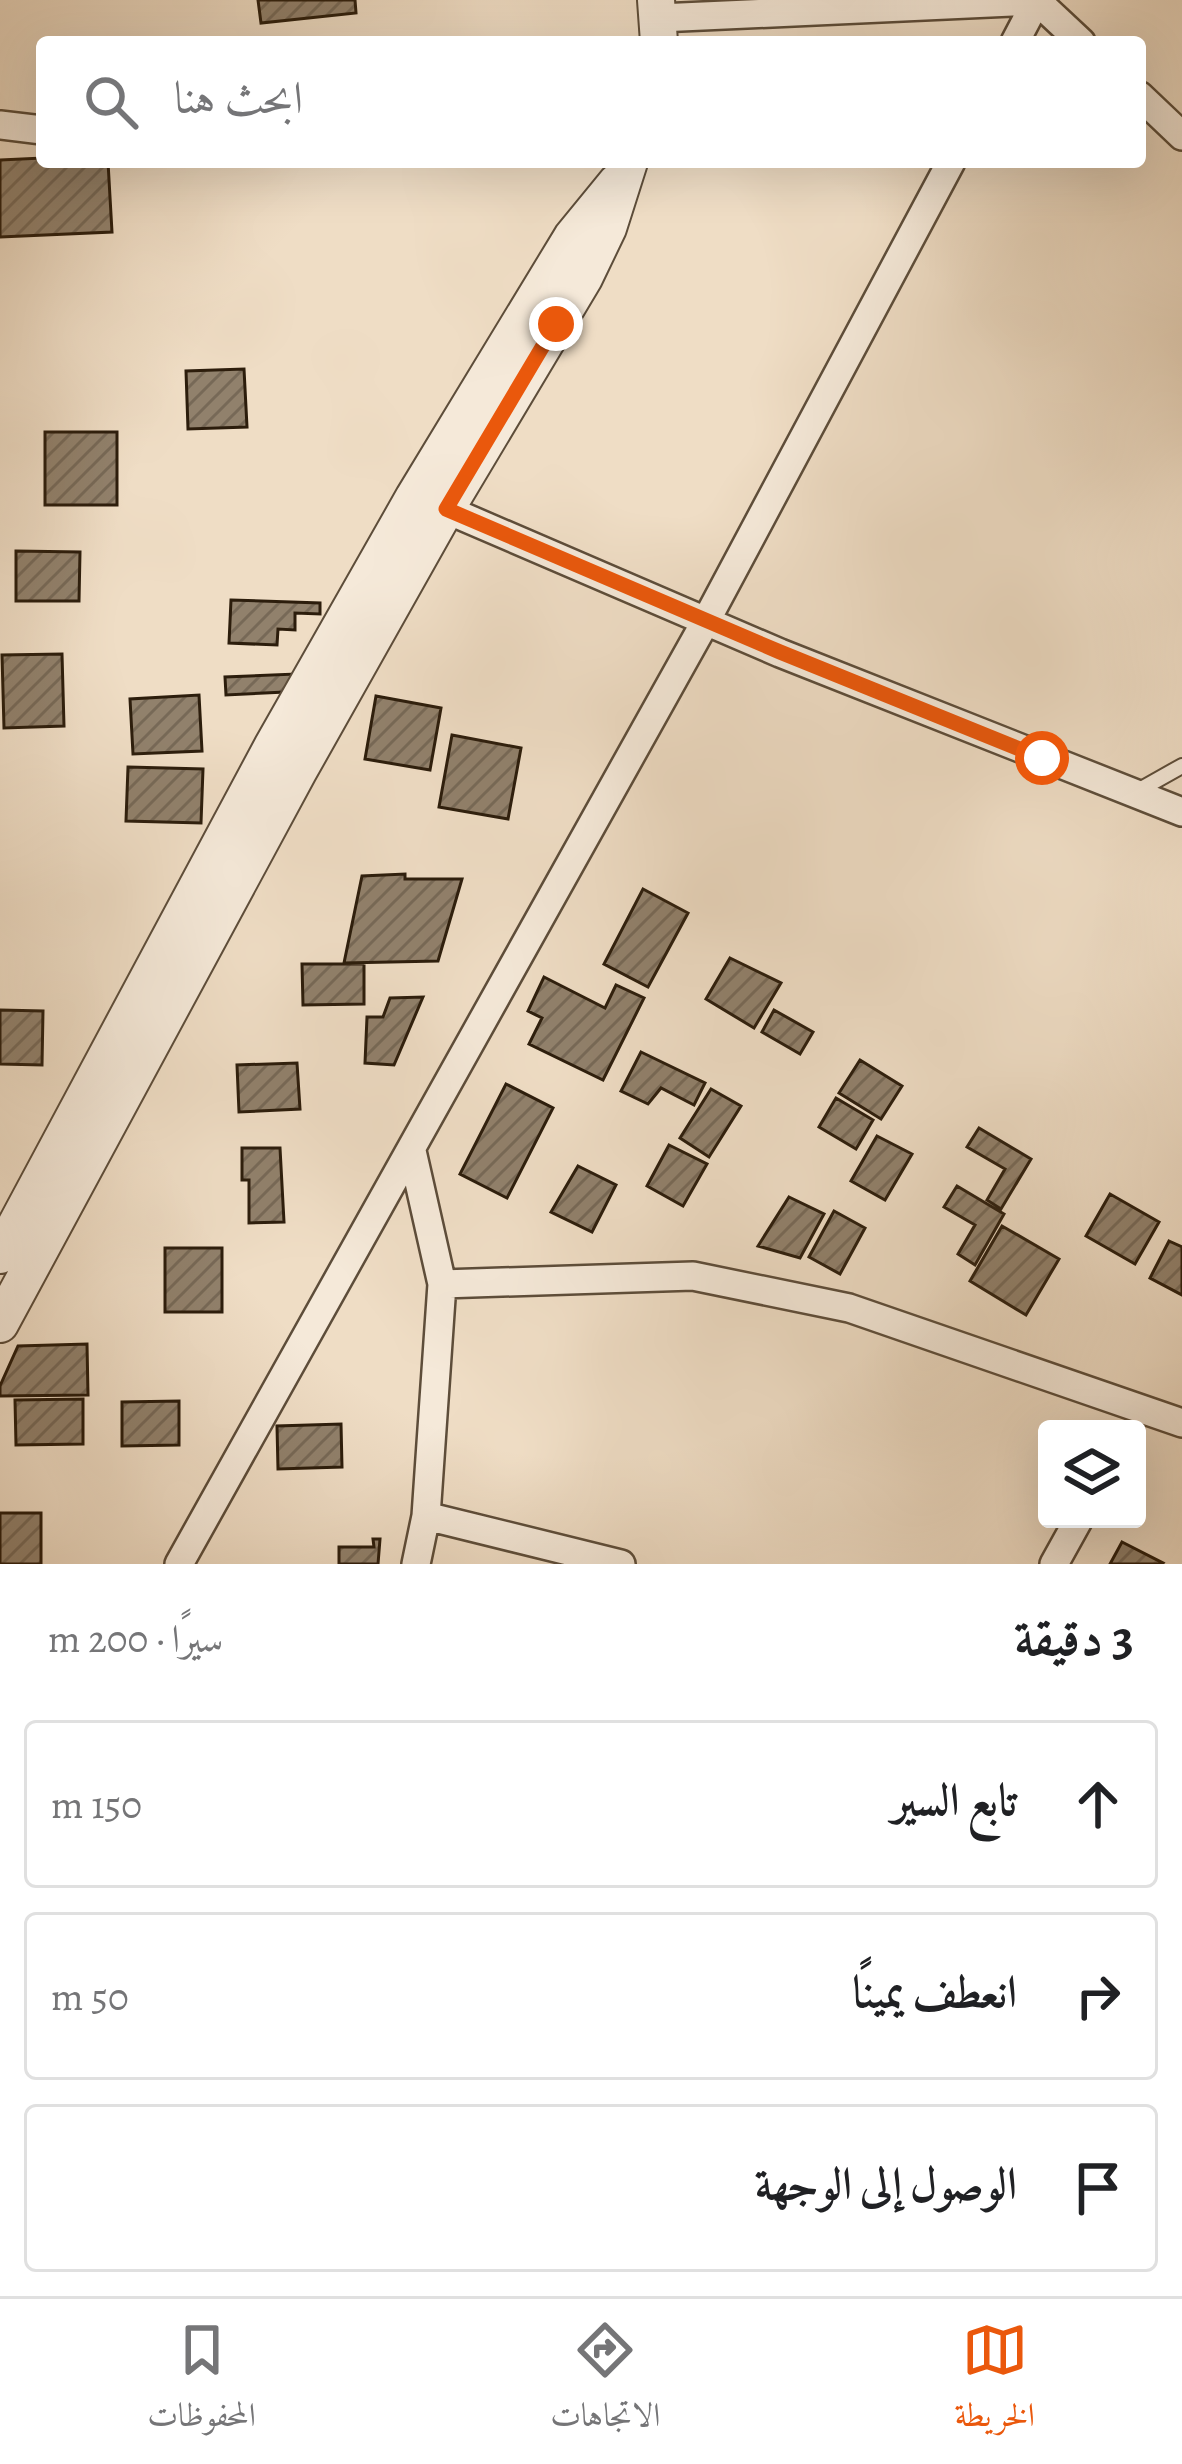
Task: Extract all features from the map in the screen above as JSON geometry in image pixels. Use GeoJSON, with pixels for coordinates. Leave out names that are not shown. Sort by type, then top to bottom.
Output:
{"type":"FeatureCollection","features":[{"type":"Feature","properties":{"kind":"street"},"geometry":{"type":"LineString","coordinates":[[1018,36],[1037,0]]}},
{"type":"Feature","properties":{"kind":"street"},"geometry":{"type":"LineString","coordinates":[[658,20],[1037,0],[1076,36]]}},
{"type":"Feature","properties":{"kind":"street"},"geometry":{"type":"LineString","coordinates":[[1146,102],[1182,136]]}},
{"type":"Feature","properties":{"kind":"street"},"geometry":{"type":"LineString","coordinates":[[0,125],[36,129]]}},
{"type":"Feature","properties":{"kind":"street"},"geometry":{"type":"LineString","coordinates":[[179,1564],[707,619],[948,168]]}},
{"type":"Feature","properties":{"kind":"street"},"geometry":{"type":"LineString","coordinates":[[0,1324],[298,772],[430,503],[583,220],[626,169]]}},
{"type":"Feature","properties":{"kind":"street"},"geometry":{"type":"LineString","coordinates":[[430,503],[802,662],[1182,812]]}},
{"type":"Feature","properties":{"kind":"street"},"geometry":{"type":"LineString","coordinates":[[0,1256],[272,747],[430,503]]}},
{"type":"Feature","properties":{"kind":"street"},"geometry":{"type":"LineString","coordinates":[[412,1151],[442,1284],[426,1516],[416,1564]]}},
{"type":"Feature","properties":{"kind":"street"},"geometry":{"type":"LineString","coordinates":[[442,1284],[694,1276],[850,1308],[1135,1418],[1182,1423]]}},
{"type":"Feature","properties":{"kind":"street"},"geometry":{"type":"LineString","coordinates":[[426,1516],[621,1564]]}},
{"type":"Feature","properties":{"kind":"street"},"geometry":{"type":"LineString","coordinates":[[1054,1564],[1074,1528]]}},
{"type":"Feature","properties":{"kind":"lane"},"geometry":{"type":"LineString","coordinates":[[1132,793],[1182,766]]}},
{"type":"Feature","properties":{"kind":"building"},"geometry":{"type":"Polygon","coordinates":[[[258,0],[355,0],[356,13],[261,23],[258,0]]]}},
{"type":"Feature","properties":{"kind":"building"},"geometry":{"type":"Polygon","coordinates":[[[36,158],[36,168],[108,168],[112,232],[0,237],[0,160],[36,158]]]}},
{"type":"Feature","properties":{"kind":"building"},"geometry":{"type":"Polygon","coordinates":[[[244,369],[247,427],[188,429],[186,371],[244,369]]]}},
{"type":"Feature","properties":{"kind":"building"},"geometry":{"type":"Polygon","coordinates":[[[45,432],[117,432],[117,505],[45,505],[45,432]]]}},
{"type":"Feature","properties":{"kind":"building"},"geometry":{"type":"Polygon","coordinates":[[[16,551],[80,552],[79,601],[16,601],[16,551]]]}},
{"type":"Feature","properties":{"kind":"building"},"geometry":{"type":"Polygon","coordinates":[[[231,600],[320,603],[320,614],[295,613],[295,630],[278,629],[277,645],[229,643],[231,600]]]}},
{"type":"Feature","properties":{"kind":"building"},"geometry":{"type":"Polygon","coordinates":[[[62,654],[64,726],[4,728],[2,655],[62,654]]]}},
{"type":"Feature","properties":{"kind":"building"},"geometry":{"type":"Polygon","coordinates":[[[295,674],[285,692],[226,695],[225,677],[295,674]]]}},
{"type":"Feature","properties":{"kind":"building"},"geometry":{"type":"Polygon","coordinates":[[[199,695],[202,751],[133,754],[130,699],[199,695]]]}},
{"type":"Feature","properties":{"kind":"building"},"geometry":{"type":"Polygon","coordinates":[[[376,696],[441,708],[430,770],[365,759],[376,696]]]}},
{"type":"Feature","properties":{"kind":"building"},"geometry":{"type":"Polygon","coordinates":[[[452,735],[521,748],[508,819],[439,807],[452,735]]]}},
{"type":"Feature","properties":{"kind":"building"},"geometry":{"type":"Polygon","coordinates":[[[128,767],[203,769],[201,823],[126,821],[128,767]]]}},
{"type":"Feature","properties":{"kind":"building"},"geometry":{"type":"Polygon","coordinates":[[[405,874],[405,879],[462,879],[438,961],[344,963],[362,876],[405,874]]]}},
{"type":"Feature","properties":{"kind":"building"},"geometry":{"type":"Polygon","coordinates":[[[643,889],[688,913],[648,987],[604,964],[643,889]]]}},
{"type":"Feature","properties":{"kind":"building"},"geometry":{"type":"Polygon","coordinates":[[[730,958],[781,983],[754,1028],[706,999],[730,958]]]}},
{"type":"Feature","properties":{"kind":"building"},"geometry":{"type":"Polygon","coordinates":[[[302,964],[364,964],[364,1004],[303,1005],[302,964]]]}},
{"type":"Feature","properties":{"kind":"building"},"geometry":{"type":"Polygon","coordinates":[[[544,977],[605,1008],[616,985],[644,998],[603,1080],[529,1044],[542,1018],[528,1011],[544,977]]]}},
{"type":"Feature","properties":{"kind":"building"},"geometry":{"type":"Polygon","coordinates":[[[423,997],[394,1065],[365,1063],[367,1017],[383,1017],[390,998],[423,997]]]}},
{"type":"Feature","properties":{"kind":"building"},"geometry":{"type":"Polygon","coordinates":[[[0,1010],[43,1011],[42,1065],[0,1064],[0,1010]]]}},
{"type":"Feature","properties":{"kind":"building"},"geometry":{"type":"Polygon","coordinates":[[[774,1010],[813,1032],[800,1054],[762,1032],[774,1010]]]}},
{"type":"Feature","properties":{"kind":"building"},"geometry":{"type":"Polygon","coordinates":[[[641,1052],[705,1083],[694,1105],[661,1088],[648,1104],[621,1091],[641,1052]]]}},
{"type":"Feature","properties":{"kind":"building"},"geometry":{"type":"Polygon","coordinates":[[[860,1060],[902,1086],[881,1119],[839,1093],[860,1060]]]}},
{"type":"Feature","properties":{"kind":"building"},"geometry":{"type":"Polygon","coordinates":[[[297,1063],[300,1109],[239,1112],[237,1065],[297,1063]]]}},
{"type":"Feature","properties":{"kind":"building"},"geometry":{"type":"Polygon","coordinates":[[[506,1084],[553,1108],[507,1198],[460,1174],[506,1084]]]}},
{"type":"Feature","properties":{"kind":"building"},"geometry":{"type":"Polygon","coordinates":[[[711,1089],[741,1106],[709,1157],[680,1138],[711,1089]]]}},
{"type":"Feature","properties":{"kind":"building"},"geometry":{"type":"Polygon","coordinates":[[[836,1098],[873,1120],[856,1149],[819,1127],[836,1098]]]}},
{"type":"Feature","properties":{"kind":"building"},"geometry":{"type":"Polygon","coordinates":[[[979,1128],[1031,1159],[1001,1209],[987,1200],[1005,1169],[967,1147],[979,1128]]]}},
{"type":"Feature","properties":{"kind":"building"},"geometry":{"type":"Polygon","coordinates":[[[877,1136],[912,1154],[885,1200],[851,1181],[877,1136]]]}},
{"type":"Feature","properties":{"kind":"building"},"geometry":{"type":"Polygon","coordinates":[[[669,1145],[707,1164],[683,1206],[647,1186],[669,1145]]]}},
{"type":"Feature","properties":{"kind":"building"},"geometry":{"type":"Polygon","coordinates":[[[242,1148],[280,1148],[284,1222],[249,1223],[249,1180],[242,1180],[242,1148]]]}},
{"type":"Feature","properties":{"kind":"building"},"geometry":{"type":"Polygon","coordinates":[[[578,1166],[616,1185],[592,1232],[551,1212],[578,1166]]]}},
{"type":"Feature","properties":{"kind":"building"},"geometry":{"type":"Polygon","coordinates":[[[957,1186],[1004,1214],[975,1265],[958,1254],[975,1225],[944,1207],[957,1186]]]}},
{"type":"Feature","properties":{"kind":"building"},"geometry":{"type":"Polygon","coordinates":[[[1110,1194],[1159,1222],[1135,1264],[1086,1236],[1110,1194]]]}},
{"type":"Feature","properties":{"kind":"building"},"geometry":{"type":"Polygon","coordinates":[[[789,1197],[824,1214],[800,1258],[758,1246],[789,1197]]]}},
{"type":"Feature","properties":{"kind":"building"},"geometry":{"type":"Polygon","coordinates":[[[834,1211],[865,1228],[840,1274],[809,1257],[834,1211]]]}},
{"type":"Feature","properties":{"kind":"building"},"geometry":{"type":"Polygon","coordinates":[[[1002,1226],[1059,1259],[1026,1315],[970,1281],[1002,1226]]]}},
{"type":"Feature","properties":{"kind":"building"},"geometry":{"type":"Polygon","coordinates":[[[1169,1241],[1182,1247],[1182,1295],[1150,1278],[1169,1241]]]}},
{"type":"Feature","properties":{"kind":"building"},"geometry":{"type":"Polygon","coordinates":[[[165,1248],[222,1248],[222,1312],[165,1312],[165,1248]]]}},
{"type":"Feature","properties":{"kind":"building"},"geometry":{"type":"Polygon","coordinates":[[[87,1344],[88,1395],[0,1396],[18,1346],[87,1344]]]}},
{"type":"Feature","properties":{"kind":"building"},"geometry":{"type":"Polygon","coordinates":[[[83,1399],[83,1444],[16,1445],[15,1400],[83,1399]]]}},
{"type":"Feature","properties":{"kind":"building"},"geometry":{"type":"Polygon","coordinates":[[[179,1401],[179,1445],[122,1446],[122,1402],[179,1401]]]}},
{"type":"Feature","properties":{"kind":"building"},"geometry":{"type":"Polygon","coordinates":[[[341,1424],[342,1467],[278,1469],[277,1426],[341,1424]]]}},
{"type":"Feature","properties":{"kind":"building"},"geometry":{"type":"Polygon","coordinates":[[[0,1513],[41,1513],[41,1564],[0,1564],[0,1513]]]}},
{"type":"Feature","properties":{"kind":"building"},"geometry":{"type":"Polygon","coordinates":[[[373,1539],[380,1539],[378,1564],[339,1564],[339,1547],[374,1547],[373,1539]]]}},
{"type":"Feature","properties":{"kind":"building"},"geometry":{"type":"Polygon","coordinates":[[[1122,1542],[1163,1563],[1110,1564],[1122,1542]]]}},
{"type":"Feature","properties":{"kind":"route"},"geometry":{"type":"LineString","coordinates":[[556,324],[446,509],[1042,758]]}}]}
